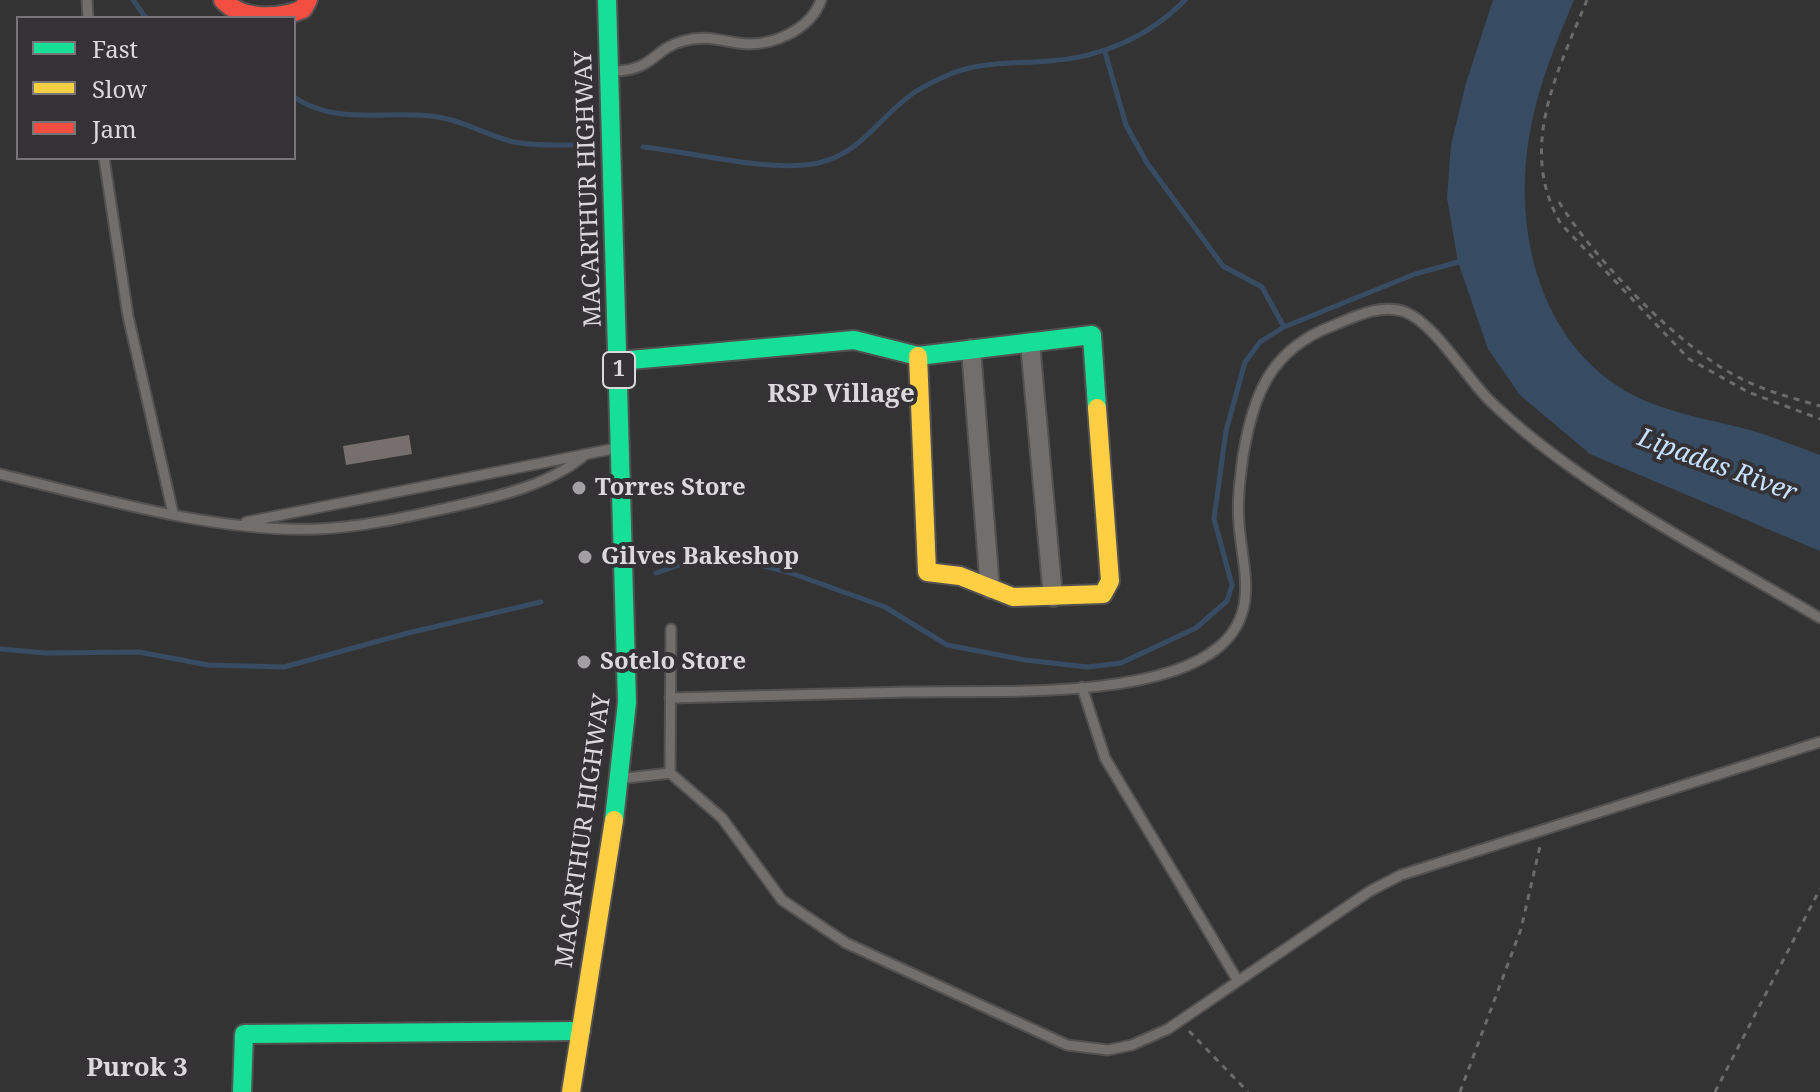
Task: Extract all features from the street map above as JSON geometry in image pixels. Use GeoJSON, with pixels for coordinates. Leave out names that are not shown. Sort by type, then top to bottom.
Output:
{"type":"FeatureCollection","features":[{"type":"Feature","properties":{"kind":"main road"},"geometry":{"type":"LineString","coordinates":[[223,0],[227,8],[238,13],[289,14],[303,9],[308,0]]}},
{"type":"Feature","properties":{"kind":"main road","name":"MACARTHUR HIGHWAY"},"geometry":{"type":"LineString","coordinates":[[571,1092],[620,780],[628,669],[607,0]]}},
{"type":"Feature","properties":{"kind":"main road"},"geometry":{"type":"LineString","coordinates":[[619,361],[854,340],[918,356],[1092,335],[1110,581],[1103,594],[1013,597],[960,576],[927,572],[918,356]]}},
{"type":"Feature","properties":{"kind":"main road"},"geometry":{"type":"LineString","coordinates":[[242,1092],[244,1034],[581,1031]]}},
{"type":"Feature","properties":{"kind":"street"},"geometry":{"type":"LineString","coordinates":[[1030,343],[1053,597]]}},
{"type":"Feature","properties":{"kind":"street"},"geometry":{"type":"LineString","coordinates":[[971,349],[990,589]]}},
{"type":"Feature","properties":{"kind":"lane"},"geometry":{"type":"LineString","coordinates":[[610,72],[641,68],[665,49],[686,40],[706,37],[739,43],[766,42],[805,24],[821,0]]}},
{"type":"Feature","properties":{"kind":"lane"},"geometry":{"type":"LineString","coordinates":[[104,160],[128,316],[173,513]]}},
{"type":"Feature","properties":{"kind":"lane"},"geometry":{"type":"LineString","coordinates":[[670,698],[1082,687],[1156,677],[1191,664],[1221,646],[1236,624],[1246,598],[1247,569],[1239,526],[1239,486],[1251,408],[1278,360],[1310,334],[1366,312],[1391,309],[1409,313],[1436,338],[1486,397],[1554,456],[1600,488],[1820,618]]}},
{"type":"Feature","properties":{"kind":"lane"},"geometry":{"type":"LineString","coordinates":[[238,524],[621,447]]}},
{"type":"Feature","properties":{"kind":"lane"},"geometry":{"type":"LineString","coordinates":[[0,474],[173,513],[238,524],[318,529],[412,516],[508,492],[569,467],[586,454]]}},
{"type":"Feature","properties":{"kind":"lane"},"geometry":{"type":"LineString","coordinates":[[670,773],[671,629]]}},
{"type":"Feature","properties":{"kind":"lane"},"geometry":{"type":"LineString","coordinates":[[1082,687],[1101,746],[1119,784],[1238,981]]}},
{"type":"Feature","properties":{"kind":"lane"},"geometry":{"type":"LineString","coordinates":[[620,780],[670,773],[722,818],[782,900],[846,943],[1067,1045],[1099,1050],[1132,1045],[1179,1022],[1370,891],[1401,875],[1820,742]]}},
{"type":"Feature","properties":{"kind":"path"},"geometry":{"type":"LineString","coordinates":[[1587,0],[1549,100],[1540,160],[1547,201],[1561,224],[1689,359],[1748,392],[1820,419]]}},
{"type":"Feature","properties":{"kind":"path"},"geometry":{"type":"LineString","coordinates":[[1559,202],[1573,226],[1651,309],[1699,354],[1740,379],[1820,406]]}},
{"type":"Feature","properties":{"kind":"path"},"geometry":{"type":"LineString","coordinates":[[1460,1092],[1521,929],[1534,884],[1543,831]]}},
{"type":"Feature","properties":{"kind":"path"},"geometry":{"type":"LineString","coordinates":[[1715,1092],[1820,889]]}},
{"type":"Feature","properties":{"kind":"path"},"geometry":{"type":"LineString","coordinates":[[1179,1022],[1248,1092]]}},
{"type":"Feature","properties":{"kind":"water","name":"Lipadas River"},"geometry":{"type":"Polygon","coordinates":[[[1493,0],[1574,0],[1538,98],[1526,167],[1525,203],[1529,239],[1537,274],[1550,307],[1568,337],[1591,364],[1635,396],[1668,409],[1757,432],[1820,455],[1820,551],[1590,454],[1520,395],[1488,349],[1458,262],[1447,198],[1451,145],[1466,83],[1493,0]]]}},
{"type":"Feature","properties":{"kind":"building"},"geometry":{"type":"Polygon","coordinates":[[[409,435],[412,454],[346,465],[343,446],[409,435]]]}},
{"type":"Feature","properties":{"kind":"waterway"},"geometry":{"type":"LineString","coordinates":[[133,0],[145,16]]}},
{"type":"Feature","properties":{"kind":"waterway"},"geometry":{"type":"LineString","coordinates":[[643,147],[755,164],[818,163],[847,151],[919,89],[944,77],[976,66],[1068,59],[1105,50],[1140,35],[1185,0]]}},
{"type":"Feature","properties":{"kind":"waterway"},"geometry":{"type":"LineString","coordinates":[[1105,52],[1126,125],[1147,163],[1223,266],[1262,287],[1284,327]]}},
{"type":"Feature","properties":{"kind":"waterway"},"geometry":{"type":"LineString","coordinates":[[296,98],[328,112],[438,117],[514,142],[576,145]]}},
{"type":"Feature","properties":{"kind":"waterway"},"geometry":{"type":"LineString","coordinates":[[656,573],[705,556],[726,556],[791,573],[885,607],[947,645],[1025,660],[1088,667],[1121,663],[1196,628],[1227,601],[1232,585],[1214,519],[1226,431],[1245,362],[1260,342],[1284,327],[1415,274],[1462,261]]}},
{"type":"Feature","properties":{"kind":"waterway"},"geometry":{"type":"LineString","coordinates":[[0,649],[46,653],[139,652],[208,665],[284,667],[408,633],[541,602]]}},
{"type":"Feature","properties":{"kind":"traffic: fast"},"geometry":{"type":"LineString","coordinates":[[607,0],[627,702],[614,820]]}},
{"type":"Feature","properties":{"kind":"traffic: fast"},"geometry":{"type":"LineString","coordinates":[[619,361],[854,340],[918,356],[1092,335],[1097,408]]}},
{"type":"Feature","properties":{"kind":"traffic: fast"},"geometry":{"type":"LineString","coordinates":[[242,1092],[244,1034],[581,1031]]}},
{"type":"Feature","properties":{"kind":"traffic: slow"},"geometry":{"type":"LineString","coordinates":[[918,356],[927,572],[960,576],[1013,597],[1103,594],[1110,581],[1097,408]]}},
{"type":"Feature","properties":{"kind":"traffic: slow"},"geometry":{"type":"LineString","coordinates":[[571,1092],[614,820]]}},
{"type":"Feature","properties":{"kind":"traffic: jam"},"geometry":{"type":"LineString","coordinates":[[223,0],[240,12],[261,16],[303,9],[308,0]]}},
{"type":"Feature","properties":{"kind":"place","name":"Torres Store"},"geometry":{"type":"Point","coordinates":[579,488]}},
{"type":"Feature","properties":{"kind":"place","name":"Gilves Bakeshop"},"geometry":{"type":"Point","coordinates":[585,557]}},
{"type":"Feature","properties":{"kind":"place","name":"Sotelo Store"},"geometry":{"type":"Point","coordinates":[584,662]}},
{"type":"Feature","properties":{"kind":"district","name":"RSP Village"},"geometry":{"type":"Point","coordinates":[841,395]}},
{"type":"Feature","properties":{"kind":"district","name":"Purok 3"},"geometry":{"type":"Point","coordinates":[137,1069]}}]}
